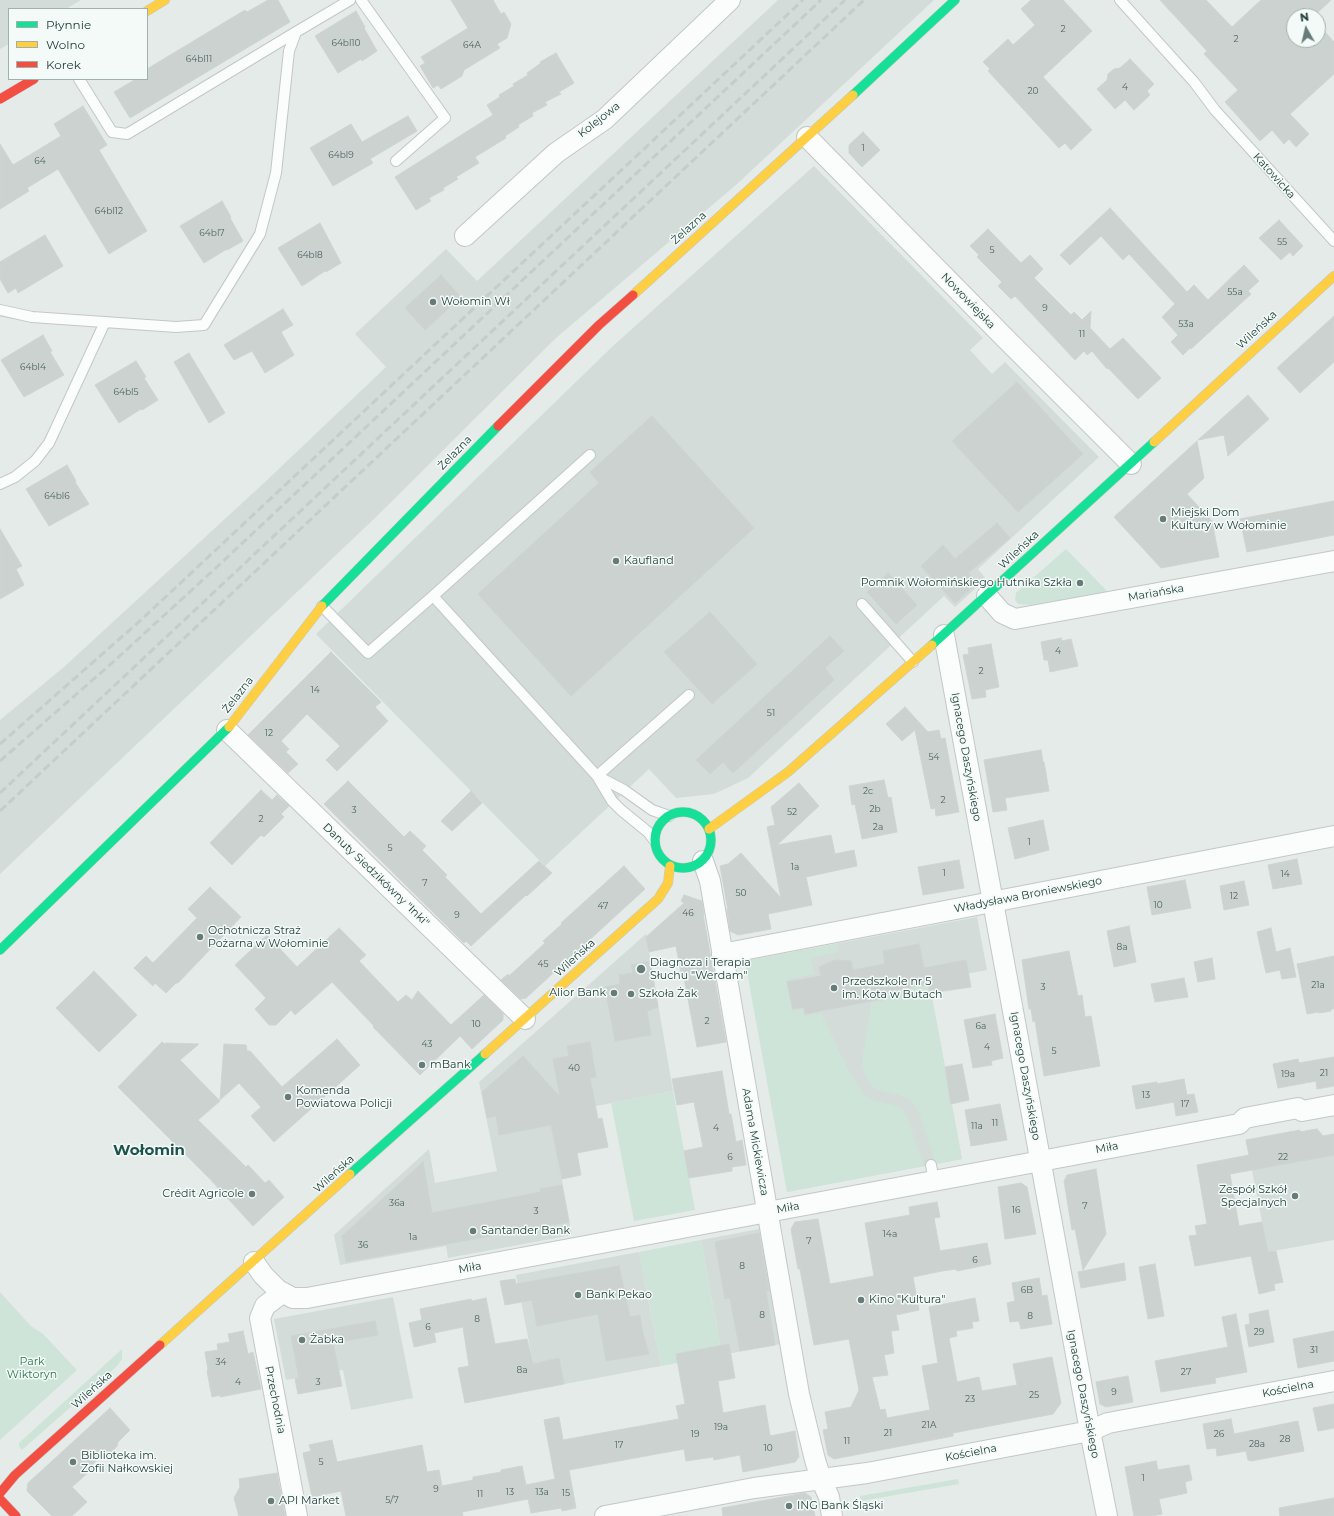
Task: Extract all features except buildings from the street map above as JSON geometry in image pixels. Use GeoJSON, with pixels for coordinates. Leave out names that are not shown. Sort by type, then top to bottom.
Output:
{"type":"FeatureCollection","features":[{"type":"Feature","properties":{"kind":"street"},"geometry":{"type":"LineString","coordinates":[[148,10],[165,0]]}},
{"type":"Feature","properties":{"kind":"street","name":"Kolejowa"},"geometry":{"type":"LineString","coordinates":[[465,236],[556,153],[605,119],[730,0]]}},
{"type":"Feature","properties":{"kind":"street","name":"Żelazna"},"geometry":{"type":"LineString","coordinates":[[0,950],[227,730],[322,606],[599,325],[807,137],[955,0]]}},
{"type":"Feature","properties":{"kind":"street"},"geometry":{"type":"LineString","coordinates":[[0,99],[32,80]]}},
{"type":"Feature","properties":{"kind":"street","name":"Nowowiejska"},"geometry":{"type":"LineString","coordinates":[[807,137],[1131,464]]}},
{"type":"Feature","properties":{"kind":"street","name":"Wileńska"},"geometry":{"type":"LineString","coordinates":[[709,829],[788,772],[944,635],[1334,276]]}},
{"type":"Feature","properties":{"kind":"street","name":"Mariańska"},"geometry":{"type":"LineString","coordinates":[[987,596],[1002,614],[1015,619],[1334,561]]}},
{"type":"Feature","properties":{"kind":"street","name":"Ignacego Daszyńskiego"},"geometry":{"type":"LineString","coordinates":[[944,635],[1090,1431],[1107,1516]]}},
{"type":"Feature","properties":{"kind":"street","name":"Danuty Siedzikówny \"Inki\""},"geometry":{"type":"LineString","coordinates":[[227,730],[525,1019]]}},
{"type":"Feature","properties":{"kind":"street"},"geometry":{"type":"LineString","coordinates":[[676,812],[692,813],[705,822],[709,829],[712,843],[710,849],[703,861],[690,868],[683,869],[670,866],[658,855],[654,840],[658,826],[676,812]]}},
{"type":"Feature","properties":{"kind":"street","name":"Władysława Broniewskiego"},"geometry":{"type":"LineString","coordinates":[[722,954],[1334,836]]}},
{"type":"Feature","properties":{"kind":"street","name":"Adama Mickiewicza"},"geometry":{"type":"LineString","coordinates":[[703,861],[710,881],[799,1394],[821,1479],[829,1497],[832,1516]]}},
{"type":"Feature","properties":{"kind":"street","name":"Wileńska"},"geometry":{"type":"LineString","coordinates":[[0,1493],[27,1464],[658,899],[668,883],[670,866]]}},
{"type":"Feature","properties":{"kind":"street","name":"Miła"},"geometry":{"type":"LineString","coordinates":[[254,1262],[269,1281],[282,1293],[293,1298],[317,1296],[767,1212],[932,1173],[1040,1160],[1240,1124],[1245,1118],[1298,1108],[1302,1111],[1334,1105]]}},
{"type":"Feature","properties":{"kind":"street","name":"Przechodnia"},"geometry":{"type":"LineString","coordinates":[[282,1293],[265,1306],[260,1318],[297,1516]]}},
{"type":"Feature","properties":{"kind":"street","name":"Kościelna"},"geometry":{"type":"LineString","coordinates":[[605,1516],[754,1488],[797,1481],[866,1473],[1090,1431],[1108,1423],[1334,1380]]}},
{"type":"Feature","properties":{"kind":"street"},"geometry":{"type":"LineString","coordinates":[[0,1499],[16,1516]]}},
{"type":"Feature","properties":{"kind":"lane"},"geometry":{"type":"LineString","coordinates":[[80,80],[112,132],[127,134],[350,0]]}},
{"type":"Feature","properties":{"kind":"lane"},"geometry":{"type":"LineString","coordinates":[[361,0],[445,118],[396,161]]}},
{"type":"Feature","properties":{"kind":"lane","name":"Katowicka"},"geometry":{"type":"LineString","coordinates":[[1120,0],[1194,82],[1215,110],[1334,241]]}},
{"type":"Feature","properties":{"kind":"lane"},"geometry":{"type":"LineString","coordinates":[[0,310],[32,317],[176,327],[204,325],[260,234],[276,173],[289,51],[296,32]]}},
{"type":"Feature","properties":{"kind":"lane"},"geometry":{"type":"LineString","coordinates":[[0,484],[15,478],[35,461],[49,443],[105,322]]}},
{"type":"Feature","properties":{"kind":"lane"},"geometry":{"type":"LineString","coordinates":[[322,606],[368,653],[590,454]]}},
{"type":"Feature","properties":{"kind":"lane"},"geometry":{"type":"LineString","coordinates":[[433,596],[597,776],[612,801],[648,832],[654,840]]}},
{"type":"Feature","properties":{"kind":"lane"},"geometry":{"type":"LineString","coordinates":[[862,604],[913,662]]}},
{"type":"Feature","properties":{"kind":"lane"},"geometry":{"type":"LineString","coordinates":[[597,776],[689,695]]}},
{"type":"Feature","properties":{"kind":"lane"},"geometry":{"type":"LineString","coordinates":[[597,776],[624,790],[652,810],[669,816]]}},
{"type":"Feature","properties":{"kind":"shaded area"},"geometry":{"type":"Polygon","coordinates":[[[0,0],[81,0],[68,8],[8,8],[8,45],[0,49],[0,0]]]}},
{"type":"Feature","properties":{"kind":"shaded area"},"geometry":{"type":"Polygon","coordinates":[[[778,0],[934,0],[737,184],[556,338],[375,518],[0,874],[0,720],[64,667],[265,482],[386,367],[355,334],[446,249],[477,281],[778,0]]]}},
{"type":"Feature","properties":{"kind":"shaded area"},"geometry":{"type":"Polygon","coordinates":[[[814,166],[983,338],[970,350],[992,374],[1005,362],[1099,457],[978,569],[986,579],[955,607],[944,596],[748,778],[714,794],[676,798],[649,769],[545,866],[316,634],[614,345],[814,166]]]}},
{"type":"Feature","properties":{"kind":"shaded area"},"geometry":{"type":"Polygon","coordinates":[[[977,917],[987,970],[929,981],[962,1159],[787,1192],[770,1060],[745,961],[977,917]]]}},
{"type":"Feature","properties":{"kind":"shaded area"},"geometry":{"type":"Polygon","coordinates":[[[646,934],[673,1091],[550,1115],[572,1235],[448,1258],[446,1246],[340,1265],[334,1235],[429,1149],[435,1183],[497,1171],[479,1082],[646,934]]]}},
{"type":"Feature","properties":{"kind":"shaded area","name":"Zespół Szkół Specjalnych"},"geometry":{"type":"Polygon","coordinates":[[[1317,1129],[1323,1136],[1334,1134],[1334,1240],[1268,1252],[1246,1140],[1300,1130],[1301,1136],[1303,1136],[1307,1130],[1317,1129]]]}},
{"type":"Feature","properties":{"kind":"shaded area"},"geometry":{"type":"Polygon","coordinates":[[[759,1229],[781,1344],[722,1355],[701,1240],[759,1229]]]}},
{"type":"Feature","properties":{"kind":"shaded area"},"geometry":{"type":"Polygon","coordinates":[[[639,1252],[661,1366],[538,1389],[516,1275],[639,1252]]]}},
{"type":"Feature","properties":{"kind":"shaded area"},"geometry":{"type":"Polygon","coordinates":[[[393,1297],[413,1398],[351,1410],[343,1370],[286,1380],[274,1319],[393,1297]]]}},
{"type":"Feature","properties":{"kind":"green space"},"geometry":{"type":"Polygon","coordinates":[[[1066,549],[1108,592],[1030,605],[1018,604],[1015,600],[1016,593],[1066,549]]]}},
{"type":"Feature","properties":{"kind":"green space"},"geometry":{"type":"Polygon","coordinates":[[[837,944],[838,952],[811,958],[814,974],[786,980],[792,1011],[803,1009],[804,1016],[821,1013],[849,1071],[861,1090],[867,1097],[875,1101],[901,1108],[906,1114],[924,1166],[787,1192],[745,961],[837,944]]]}},
{"type":"Feature","properties":{"kind":"green space"},"geometry":{"type":"Polygon","coordinates":[[[929,981],[962,1159],[936,1164],[915,1105],[908,1099],[899,1095],[877,1090],[872,1087],[866,1078],[862,1062],[871,1003],[884,1001],[882,994],[917,987],[916,983],[929,981]]]}},
{"type":"Feature","properties":{"kind":"green space"},"geometry":{"type":"Polygon","coordinates":[[[673,1091],[695,1210],[634,1221],[611,1103],[673,1091]]]}},
{"type":"Feature","properties":{"kind":"green space"},"geometry":{"type":"Polygon","coordinates":[[[701,1240],[722,1355],[661,1366],[639,1252],[701,1240]]]}},
{"type":"Feature","properties":{"kind":"green space","name":"Park Wiktoryn"},"geometry":{"type":"Polygon","coordinates":[[[0,1292],[31,1326],[43,1334],[77,1370],[0,1440],[0,1292]]]}},
{"type":"Feature","properties":{"kind":"green space"},"geometry":{"type":"Polygon","coordinates":[[[122,1349],[122,1359],[117,1366],[22,1450],[19,1443],[122,1349]]]}},
{"type":"Feature","properties":{"kind":"green space"},"geometry":{"type":"Polygon","coordinates":[[[958,1479],[959,1484],[861,1501],[860,1496],[958,1479]]]}},
{"type":"Feature","properties":{"kind":"railway"},"geometry":{"type":"LineString","coordinates":[[0,744],[141,620],[803,0]]}},
{"type":"Feature","properties":{"kind":"railway"},"geometry":{"type":"LineString","coordinates":[[0,761],[112,663],[218,566],[821,0]]}},
{"type":"Feature","properties":{"kind":"railway"},"geometry":{"type":"LineString","coordinates":[[0,793],[845,0]]}},
{"type":"Feature","properties":{"kind":"railway"},"geometry":{"type":"LineString","coordinates":[[0,811],[864,0]]}},
{"type":"Feature","properties":{"kind":"traffic: fast"},"geometry":{"type":"LineString","coordinates":[[853,95],[955,0]]}},
{"type":"Feature","properties":{"kind":"traffic: fast"},"geometry":{"type":"LineString","coordinates":[[322,606],[498,426]]}},
{"type":"Feature","properties":{"kind":"traffic: fast"},"geometry":{"type":"LineString","coordinates":[[932,645],[1154,442]]}},
{"type":"Feature","properties":{"kind":"traffic: fast"},"geometry":{"type":"LineString","coordinates":[[0,950],[229,727]]}},
{"type":"Feature","properties":{"kind":"traffic: fast"},"geometry":{"type":"LineString","coordinates":[[677,812],[689,812],[699,816],[707,824],[711,834],[711,840],[711,846],[707,856],[699,864],[689,868],[677,868],[667,864],[659,856],[655,846],[655,834],[659,824],[667,816],[677,812]]}},
{"type":"Feature","properties":{"kind":"traffic: fast"},"geometry":{"type":"LineString","coordinates":[[350,1174],[485,1054]]}},
{"type":"Feature","properties":{"kind":"traffic: slow"},"geometry":{"type":"LineString","coordinates":[[148,10],[165,0]]}},
{"type":"Feature","properties":{"kind":"traffic: slow"},"geometry":{"type":"LineString","coordinates":[[633,295],[853,95]]}},
{"type":"Feature","properties":{"kind":"traffic: slow"},"geometry":{"type":"LineString","coordinates":[[1154,442],[1334,276]]}},
{"type":"Feature","properties":{"kind":"traffic: slow"},"geometry":{"type":"LineString","coordinates":[[229,727],[322,606]]}},
{"type":"Feature","properties":{"kind":"traffic: slow"},"geometry":{"type":"LineString","coordinates":[[709,829],[788,772],[932,645]]}},
{"type":"Feature","properties":{"kind":"traffic: slow"},"geometry":{"type":"LineString","coordinates":[[485,1054],[658,899],[668,883],[670,866]]}},
{"type":"Feature","properties":{"kind":"traffic: slow"},"geometry":{"type":"LineString","coordinates":[[160,1345],[350,1174]]}},
{"type":"Feature","properties":{"kind":"traffic: jam"},"geometry":{"type":"LineString","coordinates":[[0,99],[32,80]]}},
{"type":"Feature","properties":{"kind":"traffic: jam"},"geometry":{"type":"LineString","coordinates":[[498,426],[599,325],[633,295]]}},
{"type":"Feature","properties":{"kind":"traffic: jam"},"geometry":{"type":"LineString","coordinates":[[0,1493],[15,1475],[160,1345]]}},
{"type":"Feature","properties":{"kind":"traffic: jam"},"geometry":{"type":"LineString","coordinates":[[0,1499],[16,1516]]}},
{"type":"Feature","properties":{"kind":"place","name":"Wołomin Wł"},"geometry":{"type":"Point","coordinates":[433,302]}},
{"type":"Feature","properties":{"kind":"place","name":"Miejski Dom Kultury w Wołominie"},"geometry":{"type":"Point","coordinates":[1163,519]}},
{"type":"Feature","properties":{"kind":"place","name":"Kaufland"},"geometry":{"type":"Point","coordinates":[616,561]}},
{"type":"Feature","properties":{"kind":"place","name":"Pomnik Wołomińskiego Hutnika Szkła"},"geometry":{"type":"Point","coordinates":[1080,583]}},
{"type":"Feature","properties":{"kind":"place","name":"Ochotnicza Straż Pożarna w Wołominie"},"geometry":{"type":"Point","coordinates":[200,937]}},
{"type":"Feature","properties":{"kind":"place","name":"Diagnoza i Terapia Słuchu \"Werdam\""},"geometry":{"type":"Point","coordinates":[641,969]}},
{"type":"Feature","properties":{"kind":"place","name":"Przedszkole nr 5 im. Kota w Butach"},"geometry":{"type":"Point","coordinates":[834,988]}},
{"type":"Feature","properties":{"kind":"place","name":"Alior Bank"},"geometry":{"type":"Point","coordinates":[614,993]}},
{"type":"Feature","properties":{"kind":"place","name":"Szkoła Żak"},"geometry":{"type":"Point","coordinates":[631,994]}},
{"type":"Feature","properties":{"kind":"place","name":"mBank"},"geometry":{"type":"Point","coordinates":[422,1065]}},
{"type":"Feature","properties":{"kind":"place","name":"Komenda Powiatowa Policji"},"geometry":{"type":"Point","coordinates":[288,1097]}},
{"type":"Feature","properties":{"kind":"place","name":"Crédit Agricole"},"geometry":{"type":"Point","coordinates":[252,1194]}},
{"type":"Feature","properties":{"kind":"place","name":"Zespół Szkół Specjalnych"},"geometry":{"type":"Point","coordinates":[1295,1196]}},
{"type":"Feature","properties":{"kind":"place","name":"Santander Bank"},"geometry":{"type":"Point","coordinates":[473,1231]}},
{"type":"Feature","properties":{"kind":"place","name":"Bank Pekao"},"geometry":{"type":"Point","coordinates":[578,1295]}},
{"type":"Feature","properties":{"kind":"place","name":"Kino \"Kultura\""},"geometry":{"type":"Point","coordinates":[861,1300]}},
{"type":"Feature","properties":{"kind":"place","name":"Żabka"},"geometry":{"type":"Point","coordinates":[302,1340]}},
{"type":"Feature","properties":{"kind":"place","name":"Biblioteka im. Zofii Nałkowskiej"},"geometry":{"type":"Point","coordinates":[73,1462]}},
{"type":"Feature","properties":{"kind":"place","name":"API Market"},"geometry":{"type":"Point","coordinates":[271,1501]}},
{"type":"Feature","properties":{"kind":"place","name":"ING Bank Śląski"},"geometry":{"type":"Point","coordinates":[789,1506]}},
{"type":"Feature","properties":{"kind":"district","name":"Wołomin"},"geometry":{"type":"Point","coordinates":[149,1151]}}]}
